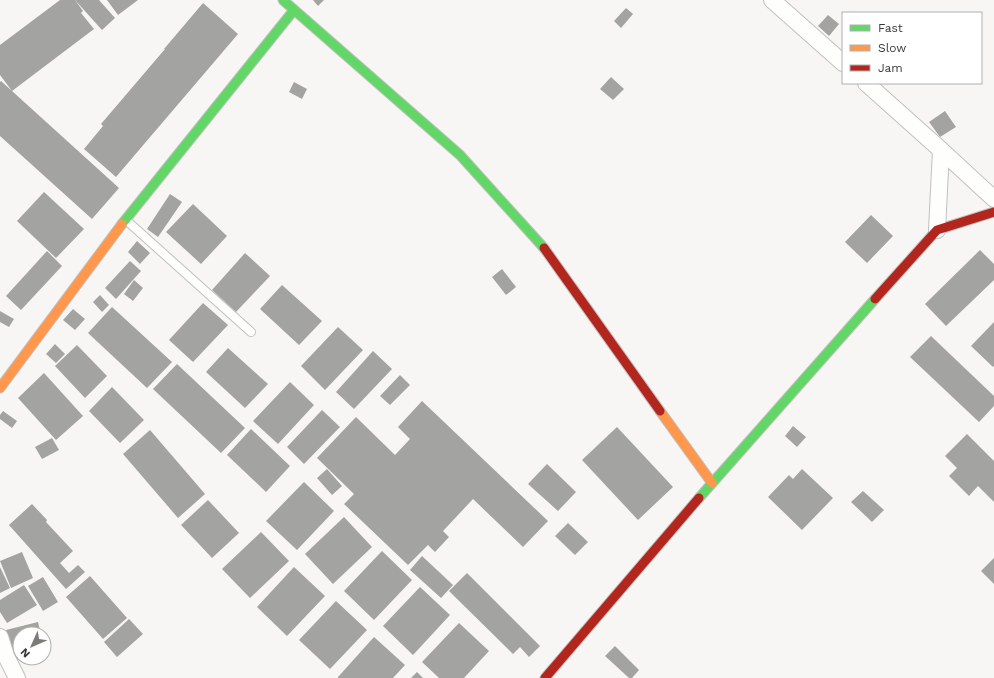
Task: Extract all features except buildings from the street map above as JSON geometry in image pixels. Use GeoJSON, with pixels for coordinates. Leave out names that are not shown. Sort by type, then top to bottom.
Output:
{"type":"FeatureCollection","features":[{"type":"Feature","properties":{"kind":"street"},"geometry":{"type":"LineString","coordinates":[[283,0],[460,154],[541,244],[712,483]]}},
{"type":"Feature","properties":{"kind":"street"},"geometry":{"type":"LineString","coordinates":[[772,0],[842,62]]}},
{"type":"Feature","properties":{"kind":"street"},"geometry":{"type":"LineString","coordinates":[[0,388],[126,219],[294,10]]}},
{"type":"Feature","properties":{"kind":"street"},"geometry":{"type":"LineString","coordinates":[[867,84],[994,199]]}},
{"type":"Feature","properties":{"kind":"street"},"geometry":{"type":"LineString","coordinates":[[938,230],[941,150]]}},
{"type":"Feature","properties":{"kind":"street"},"geometry":{"type":"LineString","coordinates":[[545,678],[712,483],[938,230],[994,212]]}},
{"type":"Feature","properties":{"kind":"street"},"geometry":{"type":"LineString","coordinates":[[0,636],[6,656],[17,678]]}},
{"type":"Feature","properties":{"kind":"lane"},"geometry":{"type":"LineString","coordinates":[[126,219],[251,332]]}},
{"type":"Feature","properties":{"kind":"traffic: fast"},"geometry":{"type":"LineString","coordinates":[[283,0],[460,155],[544,248]]}},
{"type":"Feature","properties":{"kind":"traffic: fast"},"geometry":{"type":"LineString","coordinates":[[122,224],[294,10]]}},
{"type":"Feature","properties":{"kind":"traffic: fast"},"geometry":{"type":"LineString","coordinates":[[699,498],[875,299]]}},
{"type":"Feature","properties":{"kind":"traffic: slow"},"geometry":{"type":"LineString","coordinates":[[0,388],[122,224]]}},
{"type":"Feature","properties":{"kind":"traffic: slow"},"geometry":{"type":"LineString","coordinates":[[660,411],[712,483]]}},
{"type":"Feature","properties":{"kind":"traffic: jam"},"geometry":{"type":"LineString","coordinates":[[875,299],[937,230],[994,212]]}},
{"type":"Feature","properties":{"kind":"traffic: jam"},"geometry":{"type":"LineString","coordinates":[[544,248],[660,411]]}},
{"type":"Feature","properties":{"kind":"traffic: jam"},"geometry":{"type":"LineString","coordinates":[[545,678],[699,498]]}}]}
